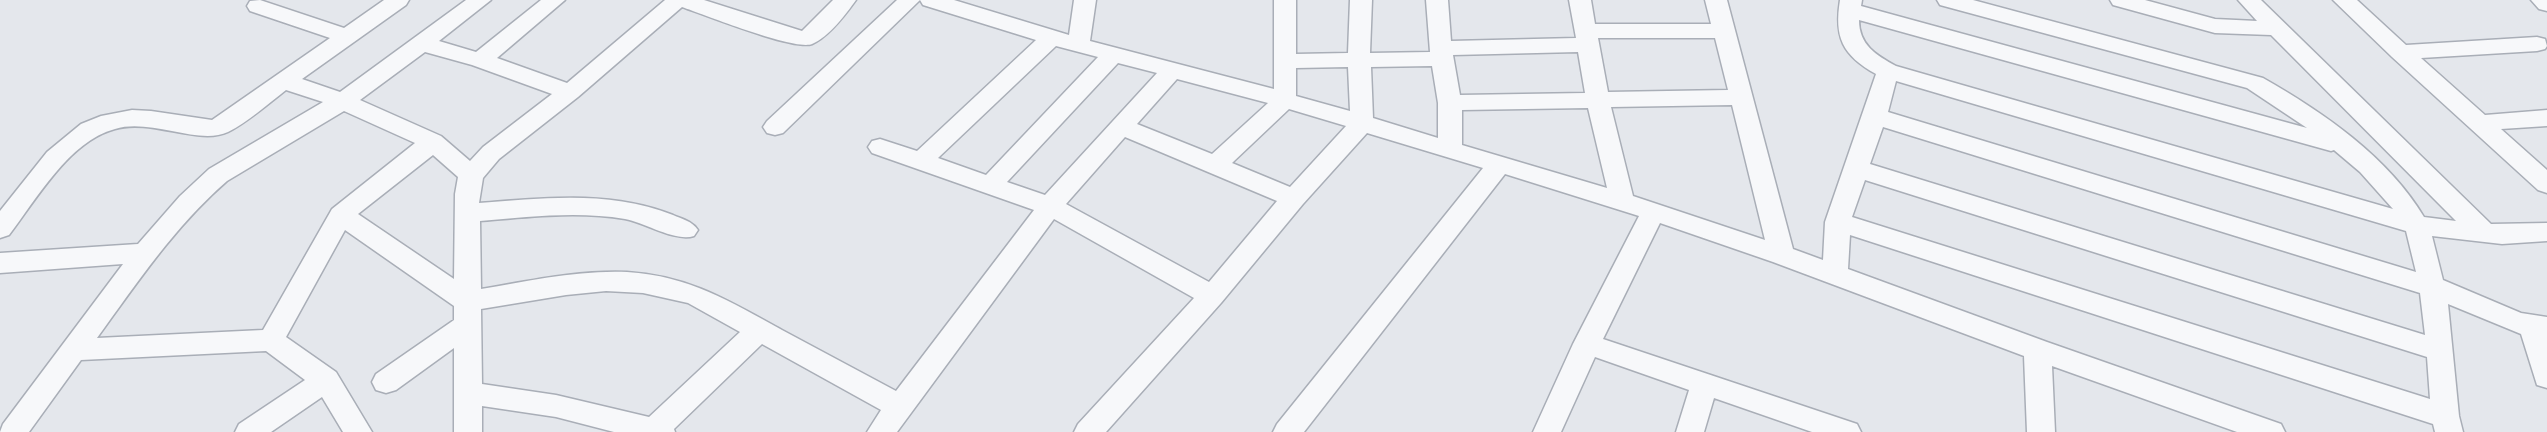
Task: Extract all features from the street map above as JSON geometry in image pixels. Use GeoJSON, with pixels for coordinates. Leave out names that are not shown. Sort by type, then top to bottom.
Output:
{"type":"FeatureCollection","features":[{"type":"Feature","properties":{"kind":"street"},"geometry":{"type":"LineString","coordinates":[[0,230],[58,156],[80,134],[97,125],[133,118],[201,128],[219,126],[398,0]]}},
{"type":"Feature","properties":{"kind":"street"},"geometry":{"type":"LineString","coordinates":[[14,432],[145,253],[183,206],[218,175],[343,101],[480,0]]}},
{"type":"Feature","properties":{"kind":"street"},"geometry":{"type":"LineString","coordinates":[[480,60],[554,0]]}},
{"type":"Feature","properties":{"kind":"street"},"geometry":{"type":"LineString","coordinates":[[468,432],[467,194],[471,175],[492,153],[570,92],[678,0]]}},
{"type":"Feature","properties":{"kind":"street"},"geometry":{"type":"LineString","coordinates":[[682,0],[805,39],[815,33],[845,0]]}},
{"type":"Feature","properties":{"kind":"street"},"geometry":{"type":"LineString","coordinates":[[776,127],[910,0]]}},
{"type":"Feature","properties":{"kind":"street"},"geometry":{"type":"LineString","coordinates":[[931,0],[959,4],[1051,38],[1285,100],[1498,166],[1622,201],[1835,274],[2243,427],[2271,432]]}},
{"type":"Feature","properties":{"kind":"street"},"geometry":{"type":"LineString","coordinates":[[1078,45],[1085,0]]}},
{"type":"Feature","properties":{"kind":"street"},"geometry":{"type":"LineString","coordinates":[[1215,164],[1285,100],[1285,0]]}},
{"type":"Feature","properties":{"kind":"street"},"geometry":{"type":"LineString","coordinates":[[1088,432],[1212,296],[1294,198],[1362,123],[1359,61],[1361,0]]}},
{"type":"Feature","properties":{"kind":"street"},"geometry":{"type":"LineString","coordinates":[[1437,0],[1441,54],[1450,103],[1450,151]]}},
{"type":"Feature","properties":{"kind":"street"},"geometry":{"type":"LineString","coordinates":[[1580,0],[1598,101],[1622,201]]}},
{"type":"Feature","properties":{"kind":"street"},"geometry":{"type":"LineString","coordinates":[[1716,0],[1782,255]]}},
{"type":"Feature","properties":{"kind":"street"},"geometry":{"type":"LineString","coordinates":[[1838,222],[2447,424],[2433,287],[2416,224],[2396,194],[2346,147],[2271,91],[2255,83],[1948,0]]}},
{"type":"Feature","properties":{"kind":"street"},"geometry":{"type":"LineString","coordinates":[[2121,0],[2215,26],[2278,28]]}},
{"type":"Feature","properties":{"kind":"street"},"geometry":{"type":"LineString","coordinates":[[2249,0],[2484,233]]}},
{"type":"Feature","properties":{"kind":"street"},"geometry":{"type":"LineString","coordinates":[[2344,0],[2547,184]]}},
{"type":"Feature","properties":{"kind":"street"},"geometry":{"type":"LineString","coordinates":[[2542,0],[2547,4]]}},
{"type":"Feature","properties":{"kind":"street"},"geometry":{"type":"LineString","coordinates":[[2346,147],[1850,5],[1850,41],[1866,60],[1888,70],[2416,224],[2502,235],[2547,232]]}},
{"type":"Feature","properties":{"kind":"street"},"geometry":{"type":"LineString","coordinates":[[258,6],[347,36]]}},
{"type":"Feature","properties":{"kind":"street"},"geometry":{"type":"LineString","coordinates":[[1286,60],[1359,61],[1587,38],[1725,31]]}},
{"type":"Feature","properties":{"kind":"street"},"geometry":{"type":"LineString","coordinates":[[921,161],[1051,38]]}},
{"type":"Feature","properties":{"kind":"street"},"geometry":{"type":"LineString","coordinates":[[420,43],[480,60],[570,92]]}},
{"type":"Feature","properties":{"kind":"street"},"geometry":{"type":"LineString","coordinates":[[2400,52],[2537,44]]}},
{"type":"Feature","properties":{"kind":"street"},"geometry":{"type":"LineString","coordinates":[[990,185],[1114,54]]}},
{"type":"Feature","properties":{"kind":"street"},"geometry":{"type":"LineString","coordinates":[[881,432],[1050,206],[1172,69]]}},
{"type":"Feature","properties":{"kind":"street"},"geometry":{"type":"LineString","coordinates":[[1835,274],[1838,222],[1858,169],[1888,70]]}},
{"type":"Feature","properties":{"kind":"street"},"geometry":{"type":"LineString","coordinates":[[283,81],[343,101],[433,142],[471,175]]}},
{"type":"Feature","properties":{"kind":"street"},"geometry":{"type":"LineString","coordinates":[[1450,103],[1598,101],[1742,96]]}},
{"type":"Feature","properties":{"kind":"street"},"geometry":{"type":"LineString","coordinates":[[1875,116],[2433,287],[2518,323],[2540,327],[2547,377]]}},
{"type":"Feature","properties":{"kind":"street"},"geometry":{"type":"LineString","coordinates":[[2481,123],[2547,118]]}},
{"type":"Feature","properties":{"kind":"street"},"geometry":{"type":"LineString","coordinates":[[1120,126],[1294,198]]}},
{"type":"Feature","properties":{"kind":"street"},"geometry":{"type":"LineString","coordinates":[[270,340],[342,215],[433,142]]}},
{"type":"Feature","properties":{"kind":"street"},"geometry":{"type":"LineString","coordinates":[[880,146],[1050,206],[1212,296]]}},
{"type":"Feature","properties":{"kind":"street"},"geometry":{"type":"LineString","coordinates":[[1287,432],[1498,166]]}},
{"type":"Feature","properties":{"kind":"street"},"geometry":{"type":"LineString","coordinates":[[1858,169],[2439,350]]}},
{"type":"Feature","properties":{"kind":"street"},"geometry":{"type":"LineString","coordinates":[[467,213],[549,208],[616,209],[645,214],[685,230]]}},
{"type":"Feature","properties":{"kind":"street"},"geometry":{"type":"LineString","coordinates":[[1547,432],[1587,344],[1653,212]]}},
{"type":"Feature","properties":{"kind":"street"},"geometry":{"type":"LineString","coordinates":[[342,215],[468,313]]}},
{"type":"Feature","properties":{"kind":"street"},"geometry":{"type":"LineString","coordinates":[[0,263],[145,253]]}},
{"type":"Feature","properties":{"kind":"street"},"geometry":{"type":"LineString","coordinates":[[386,382],[468,313],[598,282],[626,282],[670,288],[697,296],[900,407]]}},
{"type":"Feature","properties":{"kind":"street"},"geometry":{"type":"LineString","coordinates":[[468,394],[556,406],[658,431],[760,330]]}},
{"type":"Feature","properties":{"kind":"street"},"geometry":{"type":"LineString","coordinates":[[74,350],[270,340],[326,380],[358,432]]}},
{"type":"Feature","properties":{"kind":"street"},"geometry":{"type":"LineString","coordinates":[[1587,344],[1847,432]]}},
{"type":"Feature","properties":{"kind":"street"},"geometry":{"type":"LineString","coordinates":[[2036,350],[2041,432]]}},
{"type":"Feature","properties":{"kind":"street"},"geometry":{"type":"LineString","coordinates":[[249,432],[326,380]]}},
{"type":"Feature","properties":{"kind":"street"},"geometry":{"type":"LineString","coordinates":[[1690,432],[1704,385]]}}]}
